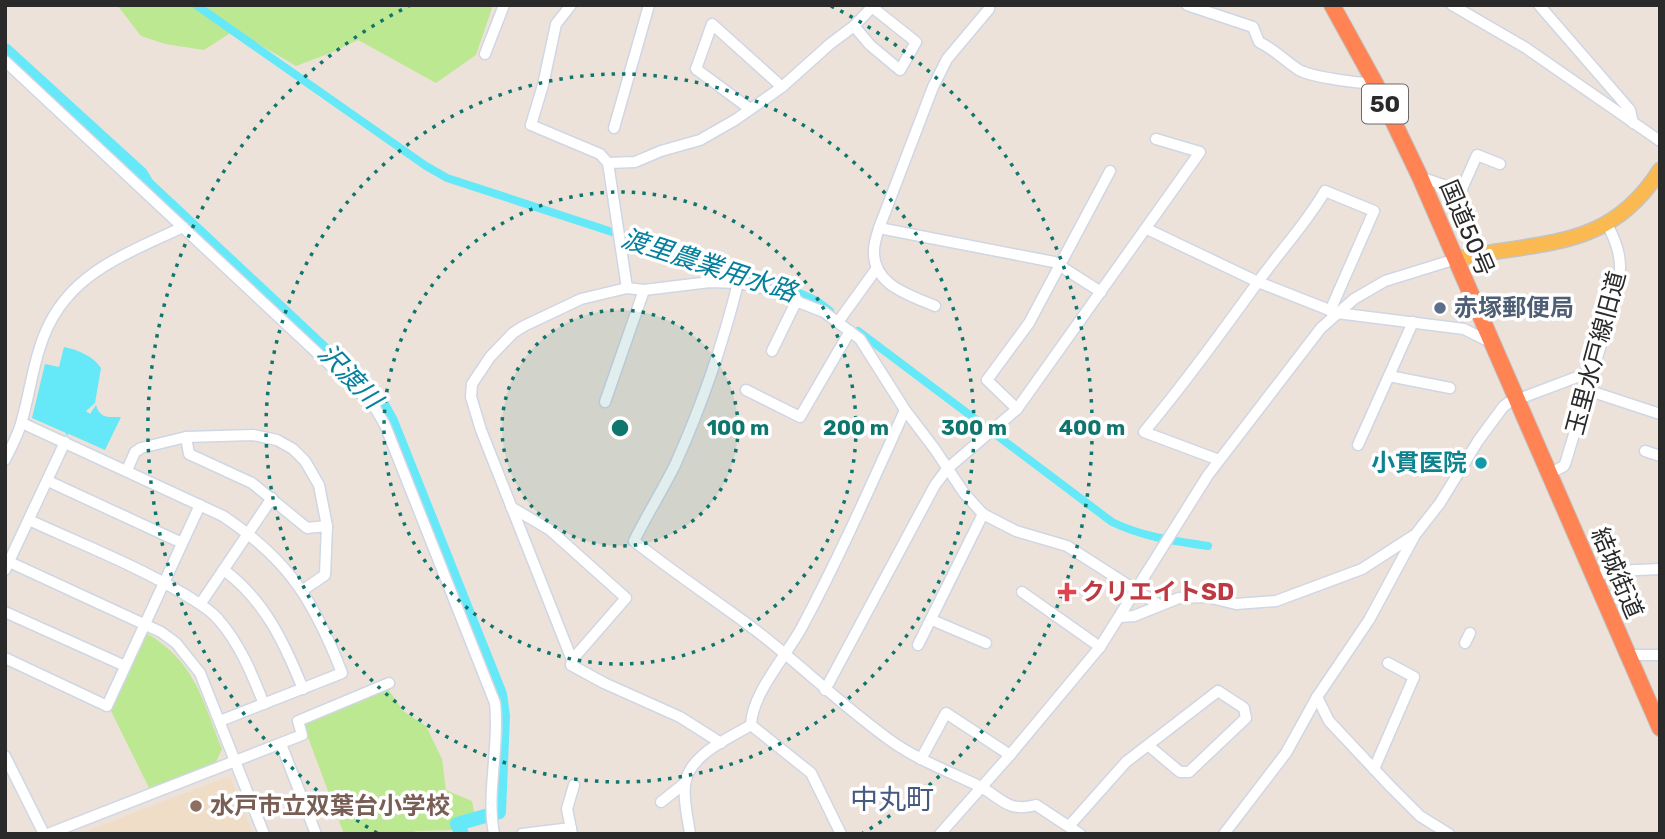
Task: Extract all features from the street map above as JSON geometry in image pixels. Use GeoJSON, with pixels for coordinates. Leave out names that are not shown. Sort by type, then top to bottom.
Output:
{"type":"FeatureCollection","features":[{"type":"Feature","properties":{"kind":"highway","name":"国道50号"},"geometry":{"type":"LineString","coordinates":[[1332,5],[1375,83],[1420,177],[1549,474]]}},
{"type":"Feature","properties":{"kind":"highway","name":"結城街道"},"geometry":{"type":"LineString","coordinates":[[1549,474],[1660,728]]}},
{"type":"Feature","properties":{"kind":"main road"},"geometry":{"type":"LineString","coordinates":[[1456,259],[1572,238],[1607,224],[1635,204],[1660,170]]}},
{"type":"Feature","properties":{"kind":"street"},"geometry":{"type":"LineString","coordinates":[[485,54],[504,5]]}},
{"type":"Feature","properties":{"kind":"street"},"geometry":{"type":"LineString","coordinates":[[571,5],[556,24],[531,125],[600,154],[608,163],[627,288]]}},
{"type":"Feature","properties":{"kind":"street"},"geometry":{"type":"LineString","coordinates":[[614,128],[649,5]]}},
{"type":"Feature","properties":{"kind":"street"},"geometry":{"type":"LineString","coordinates":[[935,306],[893,287],[877,268],[874,251],[879,228],[942,68],[989,9],[989,5]]}},
{"type":"Feature","properties":{"kind":"street"},"geometry":{"type":"LineString","coordinates":[[1187,5],[1253,27],[1259,42],[1301,71],[1375,83]]}},
{"type":"Feature","properties":{"kind":"street"},"geometry":{"type":"LineString","coordinates":[[1452,5],[1526,48],[1660,141]]}},
{"type":"Feature","properties":{"kind":"street"},"geometry":{"type":"LineString","coordinates":[[1539,5],[1630,110],[1633,123]]}},
{"type":"Feature","properties":{"kind":"street"},"geometry":{"type":"LineString","coordinates":[[608,163],[635,162],[700,140],[782,87],[830,44],[855,26],[873,6],[916,42],[900,71],[870,45],[855,26]]}},
{"type":"Feature","properties":{"kind":"street"},"geometry":{"type":"LineString","coordinates":[[750,109],[696,69],[712,24],[782,87]]}},
{"type":"Feature","properties":{"kind":"street"},"geometry":{"type":"LineString","coordinates":[[5,61],[374,406],[385,425],[495,703],[497,728],[492,813],[494,834]]}},
{"type":"Feature","properties":{"kind":"street"},"geometry":{"type":"LineString","coordinates":[[825,690],[926,499],[948,468],[1017,409],[1200,152],[1156,139]]}},
{"type":"Feature","properties":{"kind":"street"},"geometry":{"type":"LineString","coordinates":[[1420,177],[1461,191],[1477,155],[1500,164]]}},
{"type":"Feature","properties":{"kind":"street"},"geometry":{"type":"LineString","coordinates":[[1017,409],[987,380],[1028,323],[1110,171]]}},
{"type":"Feature","properties":{"kind":"street"},"geometry":{"type":"LineString","coordinates":[[940,834],[1010,755],[1100,647],[1121,617],[1219,460],[1333,312],[1374,211],[1325,191],[1312,214],[1144,432],[1219,460]]}},
{"type":"Feature","properties":{"kind":"street","name":"玉里水戸線旧道"},"geometry":{"type":"LineString","coordinates":[[1549,474],[1563,466],[1566,461],[1620,276],[1620,252],[1607,224]]}},
{"type":"Feature","properties":{"kind":"street"},"geometry":{"type":"LineString","coordinates":[[5,460],[22,424],[41,343],[49,325],[71,292],[101,266],[183,227]]}},
{"type":"Feature","properties":{"kind":"street"},"geometry":{"type":"LineString","coordinates":[[879,228],[1054,262],[1101,292]]}},
{"type":"Feature","properties":{"kind":"street"},"geometry":{"type":"LineString","coordinates":[[1147,229],[1258,282],[1333,312],[1464,329],[1492,343]]}},
{"type":"Feature","properties":{"kind":"street"},"geometry":{"type":"LineString","coordinates":[[1333,312],[1385,281],[1456,259]]}},
{"type":"Feature","properties":{"kind":"street"},"geometry":{"type":"LineString","coordinates":[[840,319],[877,268]]}},
{"type":"Feature","properties":{"kind":"street"},"geometry":{"type":"LineString","coordinates":[[721,743],[680,717],[604,683],[570,664],[572,660],[481,430],[471,397],[471,384],[490,357],[513,333],[581,299],[627,288],[644,290],[698,282],[738,283],[797,300],[840,319],[865,345],[905,410],[964,493],[983,514],[1017,531],[1067,546],[1158,605]]}},
{"type":"Feature","properties":{"kind":"street"},"geometry":{"type":"LineString","coordinates":[[738,283],[728,322],[692,424],[674,466],[634,541],[785,654],[825,690],[893,743],[982,787],[1013,807],[1036,805],[1080,834]]}},
{"type":"Feature","properties":{"kind":"street"},"geometry":{"type":"LineString","coordinates":[[605,402],[644,290]]}},
{"type":"Feature","properties":{"kind":"street"},"geometry":{"type":"LineString","coordinates":[[772,351],[797,300]]}},
{"type":"Feature","properties":{"kind":"street"},"geometry":{"type":"LineString","coordinates":[[1359,445],[1413,322]]}},
{"type":"Feature","properties":{"kind":"street"},"geometry":{"type":"LineString","coordinates":[[746,390],[800,417],[850,331]]}},
{"type":"Feature","properties":{"kind":"street"},"geometry":{"type":"LineString","coordinates":[[1224,834],[1286,753],[1317,697],[1369,621],[1416,535],[1440,503],[1484,432],[1506,404],[1592,371]]}},
{"type":"Feature","properties":{"kind":"street"},"geometry":{"type":"LineString","coordinates":[[1389,376],[1450,388]]}},
{"type":"Feature","properties":{"kind":"street"},"geometry":{"type":"LineString","coordinates":[[1587,390],[1660,414]]}},
{"type":"Feature","properties":{"kind":"street"},"geometry":{"type":"LineString","coordinates":[[751,725],[760,695],[801,628],[905,410]]}},
{"type":"Feature","properties":{"kind":"street"},"geometry":{"type":"LineString","coordinates":[[22,424],[200,505],[248,533],[273,555],[303,590],[326,633],[342,673],[220,721]]}},
{"type":"Feature","properties":{"kind":"street"},"geometry":{"type":"LineString","coordinates":[[127,470],[135,452],[141,448],[186,437],[264,436],[293,449],[306,461],[319,485],[327,526],[325,575],[303,590]]}},
{"type":"Feature","properties":{"kind":"street"},"geometry":{"type":"LineString","coordinates":[[186,437],[190,454],[252,483],[307,528],[327,526]]}},
{"type":"Feature","properties":{"kind":"street"},"geometry":{"type":"LineString","coordinates":[[65,442],[7,564],[146,624],[176,642],[200,673],[264,834]]}},
{"type":"Feature","properties":{"kind":"street"},"geometry":{"type":"LineString","coordinates":[[1645,451],[1660,456]]}},
{"type":"Feature","properties":{"kind":"street"},"geometry":{"type":"LineString","coordinates":[[48,481],[182,543]]}},
{"type":"Feature","properties":{"kind":"street"},"geometry":{"type":"LineString","coordinates":[[201,603],[272,498]]}},
{"type":"Feature","properties":{"kind":"street"},"geometry":{"type":"LineString","coordinates":[[5,658],[107,706],[200,505]]}},
{"type":"Feature","properties":{"kind":"street"},"geometry":{"type":"LineString","coordinates":[[511,507],[550,530],[626,598],[572,660]]}},
{"type":"Feature","properties":{"kind":"street"},"geometry":{"type":"LineString","coordinates":[[918,645],[983,514]]}},
{"type":"Feature","properties":{"kind":"street"},"geometry":{"type":"LineString","coordinates":[[29,520],[164,582],[201,603],[217,617],[233,638],[249,667],[264,704]]}},
{"type":"Feature","properties":{"kind":"street"},"geometry":{"type":"LineString","coordinates":[[1121,617],[1134,616],[1171,599],[1190,597],[1207,597],[1236,604],[1276,601],[1362,569],[1416,535]]}},
{"type":"Feature","properties":{"kind":"street"},"geometry":{"type":"LineString","coordinates":[[224,569],[252,594],[271,620],[303,689]]}},
{"type":"Feature","properties":{"kind":"street"},"geometry":{"type":"LineString","coordinates":[[1593,576],[1615,571],[1660,569]]}},
{"type":"Feature","properties":{"kind":"street"},"geometry":{"type":"LineString","coordinates":[[1022,592],[1100,647]]}},
{"type":"Feature","properties":{"kind":"street"},"geometry":{"type":"LineString","coordinates":[[5,612],[125,666]]}},
{"type":"Feature","properties":{"kind":"street"},"geometry":{"type":"LineString","coordinates":[[932,620],[986,643]]}},
{"type":"Feature","properties":{"kind":"street"},"geometry":{"type":"LineString","coordinates":[[1627,655],[1660,655]]}},
{"type":"Feature","properties":{"kind":"street"},"geometry":{"type":"LineString","coordinates":[[1374,769],[1414,677],[1388,663]]}},
{"type":"Feature","properties":{"kind":"street"},"geometry":{"type":"LineString","coordinates":[[5,756],[46,834],[302,735],[298,721],[389,683]]}},
{"type":"Feature","properties":{"kind":"street"},"geometry":{"type":"LineString","coordinates":[[1070,825],[1126,762],[1218,691],[1244,708],[1246,718],[1189,772],[1180,772],[1149,746]]}},
{"type":"Feature","properties":{"kind":"street"},"geometry":{"type":"LineString","coordinates":[[1317,697],[1329,721],[1374,769],[1420,816],[1449,834]]}},
{"type":"Feature","properties":{"kind":"street"},"geometry":{"type":"LineString","coordinates":[[921,759],[946,713],[1010,755]]}},
{"type":"Feature","properties":{"kind":"street"},"geometry":{"type":"LineString","coordinates":[[690,834],[685,783],[691,766],[751,725]]}},
{"type":"Feature","properties":{"kind":"street"},"geometry":{"type":"LineString","coordinates":[[751,725],[811,773],[841,834]]}},
{"type":"Feature","properties":{"kind":"street"},"geometry":{"type":"LineString","coordinates":[[281,744],[316,834]]}},
{"type":"Feature","properties":{"kind":"street"},"geometry":{"type":"LineString","coordinates":[[661,802],[685,783]]}},
{"type":"Feature","properties":{"kind":"street"},"geometry":{"type":"LineString","coordinates":[[522,834],[571,831],[567,809],[574,785]]}},
{"type":"Feature","properties":{"kind":"shaded area","name":"水戸市立双葉台小学校"},"geometry":{"type":"Polygon","coordinates":[[[231,778],[253,834],[78,834],[222,779],[231,778]]]}},
{"type":"Feature","properties":{"kind":"green space"},"geometry":{"type":"Polygon","coordinates":[[[117,5],[493,5],[476,55],[436,83],[358,40],[296,66],[235,30],[204,50],[165,44],[141,36],[117,5]]]}},
{"type":"Feature","properties":{"kind":"green space"},"geometry":{"type":"Polygon","coordinates":[[[146,633],[163,644],[186,669],[202,698],[222,749],[215,764],[150,790],[111,711],[146,633]]]}},
{"type":"Feature","properties":{"kind":"green space"},"geometry":{"type":"Polygon","coordinates":[[[387,687],[403,711],[426,726],[442,759],[446,790],[472,801],[475,816],[453,819],[456,830],[417,831],[406,834],[344,834],[303,724],[387,687]]]}},
{"type":"Feature","properties":{"kind":"water"},"geometry":{"type":"Polygon","coordinates":[[[64,347],[85,354],[101,368],[95,403],[86,411],[90,414],[96,405],[103,415],[121,417],[105,450],[32,418],[45,364],[59,367],[64,347]]]}},
{"type":"Feature","properties":{"kind":"waterway","name":"渡里農業用水路"},"geometry":{"type":"LineString","coordinates":[[196,5],[447,178],[799,293],[817,301],[830,311]]}},
{"type":"Feature","properties":{"kind":"waterway","name":"沢渡川"},"geometry":{"type":"LineString","coordinates":[[5,50],[141,174],[147,184],[381,403],[391,421],[500,694],[503,716],[499,812],[496,813]]}},
{"type":"Feature","properties":{"kind":"waterway","name":"渡里農業用水路"},"geometry":{"type":"LineString","coordinates":[[858,331],[1112,522],[1147,535],[1208,546]]}},
{"type":"Feature","properties":{"kind":"waterway","name":"沢渡川"},"geometry":{"type":"LineString","coordinates":[[462,834],[457,824],[489,815]]}},
{"type":"Feature","properties":{"kind":"place","name":"赤塚郵便局"},"geometry":{"type":"Point","coordinates":[1440,308]}},
{"type":"Feature","properties":{"kind":"place","name":"小貫医院"},"geometry":{"type":"Point","coordinates":[1481,463]}},
{"type":"Feature","properties":{"kind":"place","name":"クリエイトSD"},"geometry":{"type":"Point","coordinates":[1067,592]}},
{"type":"Feature","properties":{"kind":"place","name":"水戸市立双葉台小学校"},"geometry":{"type":"Point","coordinates":[196,806]}},
{"type":"Feature","properties":{"kind":"district","name":"中丸町"},"geometry":{"type":"Point","coordinates":[892,799]}}]}
